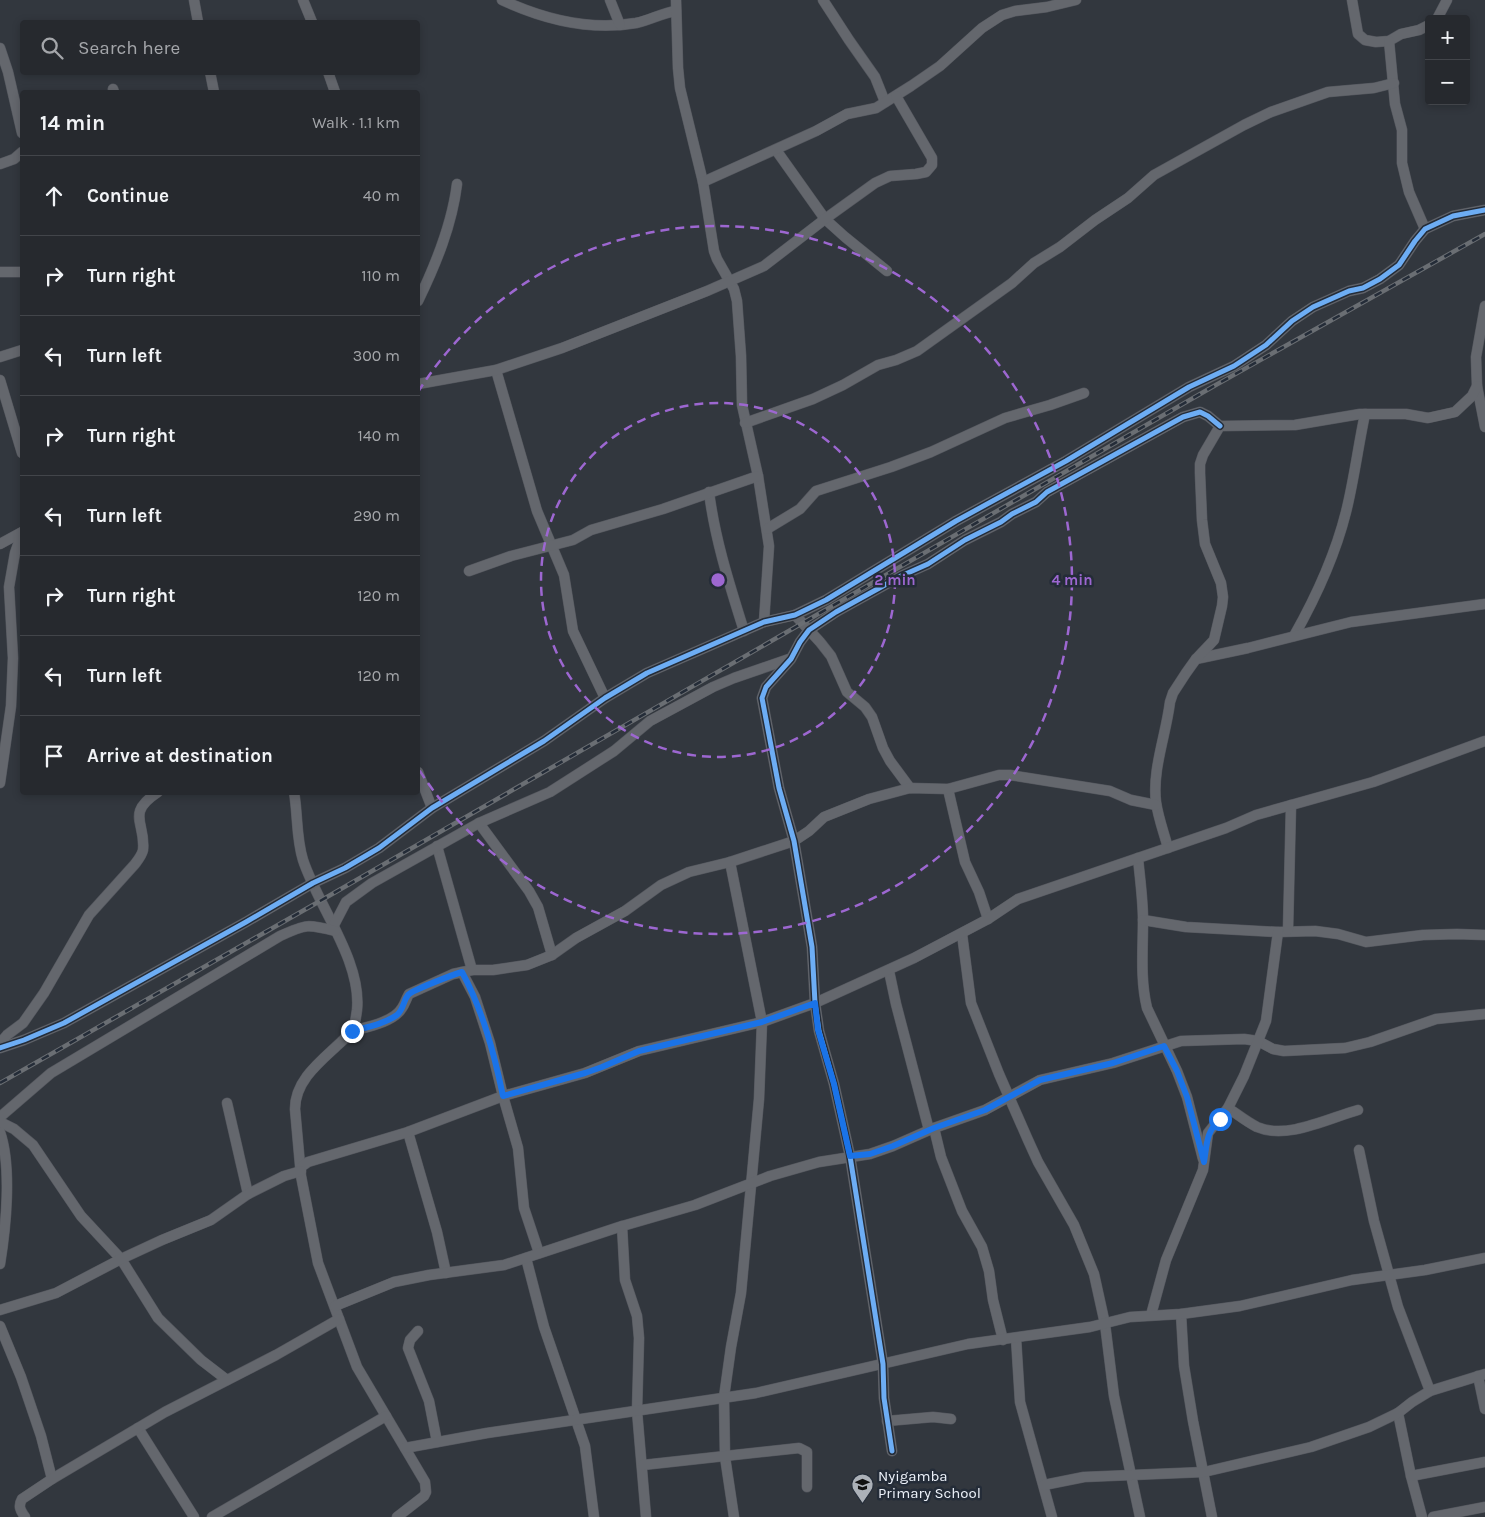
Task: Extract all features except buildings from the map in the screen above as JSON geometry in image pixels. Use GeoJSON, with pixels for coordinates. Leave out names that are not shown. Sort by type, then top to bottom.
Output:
{"type":"FeatureCollection","features":[{"type":"Feature","properties":{"kind":"street"},"geometry":{"type":"LineString","coordinates":[[194,0],[198,20]]}},
{"type":"Feature","properties":{"kind":"street"},"geometry":{"type":"LineString","coordinates":[[303,0],[311,20]]}},
{"type":"Feature","properties":{"kind":"street"},"geometry":{"type":"LineString","coordinates":[[502,0],[519,9],[557,20],[601,25],[620,25],[649,20],[667,13],[676,5]]}},
{"type":"Feature","properties":{"kind":"street"},"geometry":{"type":"LineString","coordinates":[[610,0],[620,25]]}},
{"type":"Feature","properties":{"kind":"street"},"geometry":{"type":"LineString","coordinates":[[824,0],[875,77],[885,102]]}},
{"type":"Feature","properties":{"kind":"street"},"geometry":{"type":"LineString","coordinates":[[703,182],[776,150],[847,114],[876,108],[940,66],[982,28],[1002,16],[1015,10],[1076,0]]}},
{"type":"Feature","properties":{"kind":"street"},"geometry":{"type":"LineString","coordinates":[[1352,0],[1358,34],[1365,40],[1376,42],[1389,41],[1401,34],[1425,27]]}},
{"type":"Feature","properties":{"kind":"street"},"geometry":{"type":"LineString","coordinates":[[1439,15],[1447,0]]}},
{"type":"Feature","properties":{"kind":"street"},"geometry":{"type":"LineString","coordinates":[[676,5],[680,88],[703,182],[714,251],[717,260],[734,289],[737,301],[742,405],[758,476],[769,552],[764,622]]}},
{"type":"Feature","properties":{"kind":"street"},"geometry":{"type":"LineString","coordinates":[[1389,41],[1395,104],[1402,130],[1402,163],[1409,192],[1424,230]]}},
{"type":"Feature","properties":{"kind":"street"},"geometry":{"type":"LineString","coordinates":[[0,52],[8,72],[20,124]]}},
{"type":"Feature","properties":{"kind":"street"},"geometry":{"type":"LineString","coordinates":[[211,75],[214,90]]}},
{"type":"Feature","properties":{"kind":"street"},"geometry":{"type":"LineString","coordinates":[[329,75],[334,90]]}},
{"type":"Feature","properties":{"kind":"street"},"geometry":{"type":"LineString","coordinates":[[745,423],[813,399],[878,366],[917,351],[1006,288],[1034,263],[1128,198],[1154,175],[1244,124],[1271,112],[1328,92],[1374,88],[1394,83]]}},
{"type":"Feature","properties":{"kind":"street"},"geometry":{"type":"LineString","coordinates":[[420,384],[496,370],[674,305],[764,266],[875,183],[890,176],[926,172],[932,165],[932,158],[896,96]]}},
{"type":"Feature","properties":{"kind":"street"},"geometry":{"type":"LineString","coordinates":[[776,150],[825,219],[887,271]]}},
{"type":"Feature","properties":{"kind":"street"},"geometry":{"type":"LineString","coordinates":[[0,164],[20,155]]}},
{"type":"Feature","properties":{"kind":"street"},"geometry":{"type":"LineString","coordinates":[[420,296],[450,219],[457,184]]}},
{"type":"Feature","properties":{"kind":"street"},"geometry":{"type":"LineString","coordinates":[[0,1048],[64,1023],[313,883],[345,868],[379,848],[432,808],[544,741],[604,698],[647,673],[764,622],[795,615],[826,600],[956,520],[1066,461],[1189,388],[1234,366],[1266,345],[1292,321],[1313,307],[1349,291],[1363,288],[1380,279],[1399,265],[1414,241],[1424,230],[1453,216],[1485,210]]}},
{"type":"Feature","properties":{"kind":"street"},"geometry":{"type":"LineString","coordinates":[[0,272],[20,272]]}},
{"type":"Feature","properties":{"kind":"street"},"geometry":{"type":"LineString","coordinates":[[1485,306],[1476,357],[1477,386],[1485,427]]}},
{"type":"Feature","properties":{"kind":"street"},"geometry":{"type":"LineString","coordinates":[[0,357],[20,351]]}},
{"type":"Feature","properties":{"kind":"street"},"geometry":{"type":"LineString","coordinates":[[496,370],[537,511],[564,575],[574,631],[604,698]]}},
{"type":"Feature","properties":{"kind":"street"},"geometry":{"type":"LineString","coordinates":[[0,380],[20,446]]}},
{"type":"Feature","properties":{"kind":"street"},"geometry":{"type":"LineString","coordinates":[[892,1451],[884,1398],[882,1364],[850,1156],[834,1084],[818,1030],[812,947],[794,841],[780,788],[762,698],[766,687],[791,659],[809,630],[836,612],[901,576],[928,564],[965,540],[1036,502],[1047,492],[1183,417],[1200,412],[1220,426],[1295,425],[1365,414],[1406,414],[1428,418],[1455,412],[1472,396],[1477,386]]}},
{"type":"Feature","properties":{"kind":"street"},"geometry":{"type":"LineString","coordinates":[[767,529],[800,509],[816,492],[891,468],[1005,418],[1084,393]]}},
{"type":"Feature","properties":{"kind":"street"},"geometry":{"type":"LineString","coordinates":[[1294,636],[1322,582],[1336,546],[1353,482],[1365,414]]}},
{"type":"Feature","properties":{"kind":"street"},"geometry":{"type":"LineString","coordinates":[[1168,848],[1156,804],[1157,773],[1170,702],[1173,694],[1196,659],[1214,640],[1218,629],[1223,597],[1221,583],[1205,544],[1200,473],[1200,464],[1220,426]]}},
{"type":"Feature","properties":{"kind":"street"},"geometry":{"type":"LineString","coordinates":[[469,571],[511,556],[573,540],[591,530],[663,509],[758,476]]}},
{"type":"Feature","properties":{"kind":"street"},"geometry":{"type":"LineString","coordinates":[[709,492],[715,529],[744,631]]}},
{"type":"Feature","properties":{"kind":"street"},"geometry":{"type":"LineString","coordinates":[[0,544],[20,534]]}},
{"type":"Feature","properties":{"kind":"street"},"geometry":{"type":"LineString","coordinates":[[0,783],[11,706],[13,658],[9,587],[15,553],[20,539]]}},
{"type":"Feature","properties":{"kind":"street"},"geometry":{"type":"LineString","coordinates":[[1196,659],[1380,617],[1485,604]]}},
{"type":"Feature","properties":{"kind":"street"},"geometry":{"type":"LineString","coordinates":[[795,615],[831,656],[847,692],[865,707],[872,717],[883,748],[910,788]]}},
{"type":"Feature","properties":{"kind":"street"},"geometry":{"type":"LineString","coordinates":[[334,929],[346,902],[379,879],[479,823],[559,787],[614,751],[650,722],[713,687],[791,659]]}},
{"type":"Feature","properties":{"kind":"street"},"geometry":{"type":"LineString","coordinates":[[0,1310],[56,1293],[120,1259],[211,1220],[248,1194],[301,1169],[315,1160],[408,1132],[503,1096],[585,1073],[639,1051],[762,1022],[815,1003],[889,970],[962,934],[988,920],[1018,899],[1226,828],[1256,815],[1373,782],[1485,740]]}},
{"type":"Feature","properties":{"kind":"street"},"geometry":{"type":"LineString","coordinates":[[397,1517],[422,1499],[426,1492],[422,1475],[356,1367],[318,1263],[301,1169],[295,1109],[298,1090],[304,1080],[352,1031],[377,1024],[397,1014],[402,1009],[409,994],[413,991],[453,974],[527,965],[552,955],[576,938],[626,911],[662,885],[689,872],[730,862],[794,841],[809,831],[824,817],[870,799],[910,788],[948,789],[999,775],[1010,775],[1110,792],[1131,800],[1156,804]]}},
{"type":"Feature","properties":{"kind":"street"},"geometry":{"type":"LineString","coordinates":[[420,777],[432,808]]}},
{"type":"Feature","properties":{"kind":"street"},"geometry":{"type":"LineString","coordinates":[[948,789],[965,862],[979,892],[988,920]]}},
{"type":"Feature","properties":{"kind":"street"},"geometry":{"type":"LineString","coordinates":[[0,1043],[22,1023],[44,993],[88,915],[141,855],[143,848],[140,811],[154,795]]}},
{"type":"Feature","properties":{"kind":"street"},"geometry":{"type":"LineString","coordinates":[[294,795],[303,860],[352,968],[357,1008],[352,1031]]}},
{"type":"Feature","properties":{"kind":"street"},"geometry":{"type":"LineString","coordinates":[[1151,1315],[1166,1260],[1203,1170],[1208,1133],[1228,1108],[1244,1076],[1266,1021],[1283,931],[1291,805]]}},
{"type":"Feature","properties":{"kind":"street"},"geometry":{"type":"LineString","coordinates":[[479,823],[529,891],[538,908],[552,955]]}},
{"type":"Feature","properties":{"kind":"street"},"geometry":{"type":"LineString","coordinates":[[437,846],[467,971],[483,1018],[518,1148],[524,1208],[538,1253]]}},
{"type":"Feature","properties":{"kind":"street"},"geometry":{"type":"LineString","coordinates":[[1138,858],[1143,920],[1142,962],[1145,999],[1147,1008],[1177,1071],[1187,1097],[1204,1162]]}},
{"type":"Feature","properties":{"kind":"street"},"geometry":{"type":"LineString","coordinates":[[730,862],[762,1022],[760,1099],[750,1184],[741,1293],[724,1397],[725,1457],[734,1517]]}},
{"type":"Feature","properties":{"kind":"street"},"geometry":{"type":"LineString","coordinates":[[1143,920],[1186,927],[1315,931],[1338,934],[1366,942],[1423,935],[1485,935]]}},
{"type":"Feature","properties":{"kind":"street"},"geometry":{"type":"LineString","coordinates":[[0,1117],[51,1074],[280,936],[300,926],[307,925],[334,929]]}},
{"type":"Feature","properties":{"kind":"street"},"geometry":{"type":"LineString","coordinates":[[962,934],[971,1003],[1009,1098],[1038,1162],[1074,1224],[1094,1274],[1105,1324],[1114,1396],[1140,1517]]}},
{"type":"Feature","properties":{"kind":"street"},"geometry":{"type":"LineString","coordinates":[[889,970],[898,1012],[941,1157],[963,1214],[982,1247],[989,1271],[993,1300],[1003,1340]]}},
{"type":"Feature","properties":{"kind":"street"},"geometry":{"type":"LineString","coordinates":[[335,1306],[394,1282],[428,1275],[504,1265],[622,1226],[695,1205],[786,1171],[850,1156],[870,1154],[985,1110],[1040,1080],[1113,1063],[1181,1041],[1228,1038],[1258,1041],[1273,1049],[1284,1051],[1345,1048],[1370,1042],[1436,1019],[1485,1014]]}},
{"type":"Feature","properties":{"kind":"street"},"geometry":{"type":"LineString","coordinates":[[227,1103],[248,1194]]}},
{"type":"Feature","properties":{"kind":"street"},"geometry":{"type":"LineString","coordinates":[[1228,1108],[1258,1127],[1281,1130],[1299,1130],[1358,1110]]}},
{"type":"Feature","properties":{"kind":"street"},"geometry":{"type":"LineString","coordinates":[[0,1122],[14,1129],[33,1145],[81,1216],[120,1259],[158,1318],[201,1360],[227,1380]]}},
{"type":"Feature","properties":{"kind":"street"},"geometry":{"type":"LineString","coordinates":[[0,1132],[5,1155],[7,1212],[0,1264]]}},
{"type":"Feature","properties":{"kind":"street"},"geometry":{"type":"LineString","coordinates":[[408,1132],[437,1232],[446,1273]]}},
{"type":"Feature","properties":{"kind":"street"},"geometry":{"type":"LineString","coordinates":[[1359,1150],[1374,1221],[1398,1307],[1430,1392]]}},
{"type":"Feature","properties":{"kind":"street"},"geometry":{"type":"LineString","coordinates":[[622,1226],[625,1280],[638,1316],[637,1411],[646,1517]]}},
{"type":"Feature","properties":{"kind":"street"},"geometry":{"type":"LineString","coordinates":[[526,1258],[544,1327],[576,1420],[588,1462],[594,1517]]}},
{"type":"Feature","properties":{"kind":"street"},"geometry":{"type":"LineString","coordinates":[[406,1448],[756,1393],[968,1344],[1105,1324],[1130,1317],[1181,1314],[1240,1306],[1352,1280],[1425,1270],[1485,1258]]}},
{"type":"Feature","properties":{"kind":"street"},"geometry":{"type":"LineString","coordinates":[[1181,1314],[1184,1366],[1212,1517]]}},
{"type":"Feature","properties":{"kind":"street"},"geometry":{"type":"LineString","coordinates":[[25,1517],[19,1504],[22,1499],[52,1479],[138,1428],[276,1355],[339,1318]]}},
{"type":"Feature","properties":{"kind":"street"},"geometry":{"type":"LineString","coordinates":[[0,1326],[21,1377],[41,1436],[52,1479]]}},
{"type":"Feature","properties":{"kind":"street"},"geometry":{"type":"LineString","coordinates":[[418,1331],[410,1340],[408,1348],[429,1400],[437,1442]]}},
{"type":"Feature","properties":{"kind":"street"},"geometry":{"type":"LineString","coordinates":[[1016,1338],[1020,1402],[1052,1517]]}},
{"type":"Feature","properties":{"kind":"street"},"geometry":{"type":"LineString","coordinates":[[1044,1485],[1084,1477],[1204,1472],[1311,1447],[1369,1426],[1398,1413],[1430,1392],[1481,1375],[1485,1409]]}},
{"type":"Feature","properties":{"kind":"street"},"geometry":{"type":"LineString","coordinates":[[1398,1413],[1422,1517]]}},
{"type":"Feature","properties":{"kind":"street"},"geometry":{"type":"LineString","coordinates":[[212,1517],[386,1416]]}},
{"type":"Feature","properties":{"kind":"street"},"geometry":{"type":"LineString","coordinates":[[887,1421],[933,1416],[951,1419]]}},
{"type":"Feature","properties":{"kind":"street"},"geometry":{"type":"LineString","coordinates":[[138,1428],[194,1517]]}},
{"type":"Feature","properties":{"kind":"street"},"geometry":{"type":"LineString","coordinates":[[643,1465],[791,1448],[805,1449],[807,1487]]}},
{"type":"Feature","properties":{"kind":"street"},"geometry":{"type":"LineString","coordinates":[[1411,1476],[1485,1462]]}},
{"type":"Feature","properties":{"kind":"street"},"geometry":{"type":"LineString","coordinates":[[1432,1517],[1485,1507]]}},
{"type":"Feature","properties":{"kind":"railway"},"geometry":{"type":"LineString","coordinates":[[0,1083],[1214,386],[1485,234]]}},
{"type":"Feature","properties":{"kind":"cycle path"},"geometry":{"type":"LineString","coordinates":[[0,1048],[64,1023],[313,883],[345,868],[379,848],[432,808],[544,741],[605,698],[647,673],[764,622],[795,615],[826,600],[956,521],[1066,461],[1189,387],[1234,366],[1266,345],[1292,321],[1313,307],[1349,291],[1363,288],[1380,279],[1399,265],[1425,229],[1453,216],[1485,210]]}},
{"type":"Feature","properties":{"kind":"cycle path"},"geometry":{"type":"LineString","coordinates":[[892,1451],[884,1398],[883,1364],[850,1156],[834,1084],[819,1031],[815,1003],[812,947],[794,841],[779,788],[762,698],[766,687],[791,659],[809,630],[836,612],[901,576],[928,564],[965,540],[1036,502],[1047,492],[1183,417],[1200,412],[1220,426]]}},
{"type":"Feature","properties":{"kind":"place","name":"Nyigamba Primary School"},"geometry":{"type":"Point","coordinates":[862,1504]}},
{"type":"Feature","properties":{"kind":"route"},"geometry":{"type":"LineString","coordinates":[[352,1031],[377,1024],[397,1014],[402,1009],[409,994],[413,991],[462,972],[483,1018],[503,1096],[585,1073],[639,1051],[762,1022],[815,1003],[818,1030],[828,1060],[850,1156],[870,1154],[985,1110],[1040,1080],[1113,1063],[1164,1046],[1177,1071],[1187,1097],[1204,1162],[1208,1133],[1212,1126],[1220,1119]]}}]}
